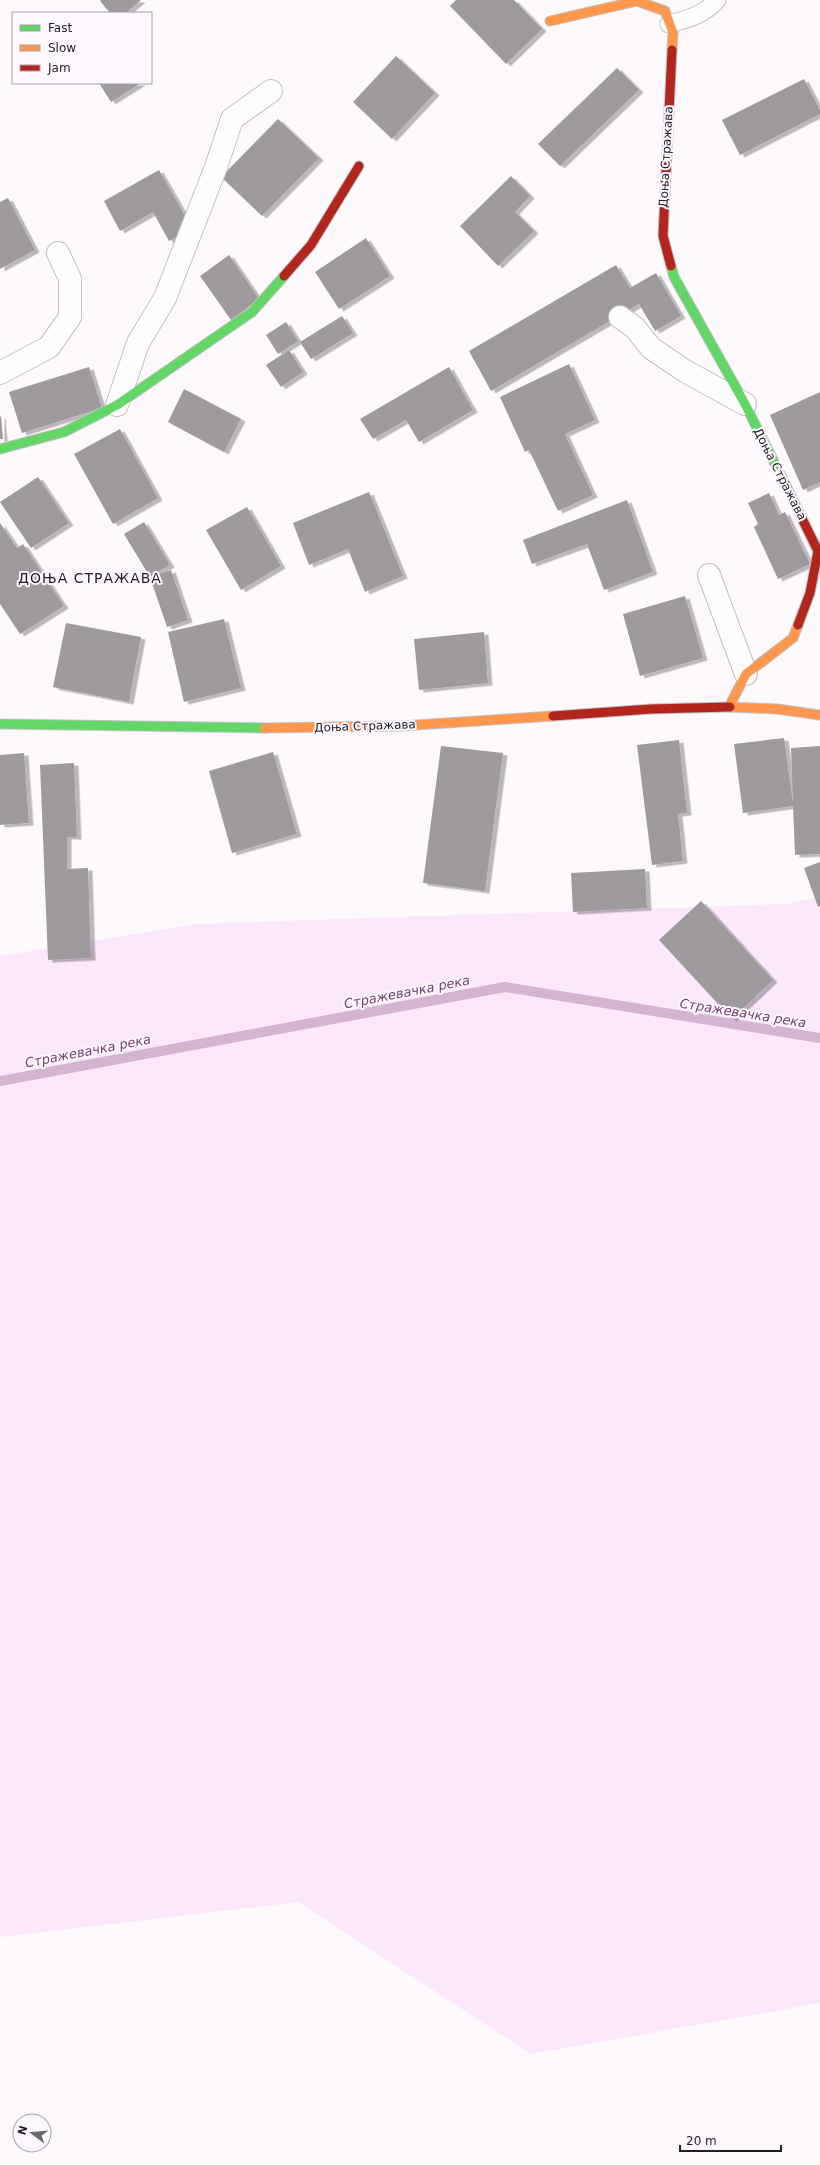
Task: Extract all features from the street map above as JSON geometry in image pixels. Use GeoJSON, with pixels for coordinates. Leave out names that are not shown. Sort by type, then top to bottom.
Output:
{"type":"FeatureCollection","features":[{"type":"Feature","properties":{"kind":"street"},"geometry":{"type":"LineString","coordinates":[[550,21],[637,1],[666,12]]}},
{"type":"Feature","properties":{"kind":"street","name":"Доња Стражава"},"geometry":{"type":"LineString","coordinates":[[666,12],[673,33],[663,236],[674,277],[745,404],[819,550],[810,593],[793,638],[746,674],[730,705]]}},
{"type":"Feature","properties":{"kind":"street"},"geometry":{"type":"LineString","coordinates":[[117,405],[138,343],[165,298],[216,167],[232,119],[271,91]]}},
{"type":"Feature","properties":{"kind":"street"},"geometry":{"type":"LineString","coordinates":[[0,449],[64,432],[117,405],[252,312],[311,245],[359,166]]}},
{"type":"Feature","properties":{"kind":"street"},"geometry":{"type":"LineString","coordinates":[[0,373],[48,346],[70,317],[70,279],[58,253]]}},
{"type":"Feature","properties":{"kind":"street"},"geometry":{"type":"LineString","coordinates":[[620,317],[634,328],[652,348],[685,371],[745,404]]}},
{"type":"Feature","properties":{"kind":"street"},"geometry":{"type":"LineString","coordinates":[[709,575],[746,674]]}},
{"type":"Feature","properties":{"kind":"street","name":"Доња Стражава"},"geometry":{"type":"LineString","coordinates":[[0,724],[239,729],[357,727],[459,723],[577,713],[730,705],[820,715]]}},
{"type":"Feature","properties":{"kind":"lane"},"geometry":{"type":"LineString","coordinates":[[666,12],[691,18],[708,10],[717,0]]}},
{"type":"Feature","properties":{"kind":"shaded area"},"geometry":{"type":"Polygon","coordinates":[[[820,897],[820,2003],[531,2054],[298,1902],[0,1937],[0,956],[196,924],[787,904],[820,897]]]}},
{"type":"Feature","properties":{"kind":"building"},"geometry":{"type":"Polygon","coordinates":[[[141,0],[127,12],[109,12],[100,1],[141,0]]]}},
{"type":"Feature","properties":{"kind":"building"},"geometry":{"type":"Polygon","coordinates":[[[456,0],[514,0],[542,29],[506,64],[450,6],[456,0]]]}},
{"type":"Feature","properties":{"kind":"building"},"geometry":{"type":"Polygon","coordinates":[[[396,56],[435,93],[392,139],[353,102],[396,56]]]}},
{"type":"Feature","properties":{"kind":"building"},"geometry":{"type":"Polygon","coordinates":[[[617,68],[639,90],[560,166],[538,144],[617,68]]]}},
{"type":"Feature","properties":{"kind":"building"},"geometry":{"type":"Polygon","coordinates":[[[804,79],[820,110],[820,114],[740,155],[722,120],[804,79]]]}},
{"type":"Feature","properties":{"kind":"building"},"geometry":{"type":"Polygon","coordinates":[[[100,84],[139,84],[111,102],[100,84]]]}},
{"type":"Feature","properties":{"kind":"building"},"geometry":{"type":"Polygon","coordinates":[[[278,119],[319,158],[262,216],[221,177],[278,119]]]}},
{"type":"Feature","properties":{"kind":"building"},"geometry":{"type":"Polygon","coordinates":[[[159,170],[192,228],[169,241],[153,212],[120,231],[104,201],[159,170]]]}},
{"type":"Feature","properties":{"kind":"building"},"geometry":{"type":"Polygon","coordinates":[[[511,176],[530,196],[515,212],[534,231],[498,266],[460,226],[511,176]]]}},
{"type":"Feature","properties":{"kind":"building"},"geometry":{"type":"Polygon","coordinates":[[[8,198],[35,250],[0,269],[0,202],[8,198]]]}},
{"type":"Feature","properties":{"kind":"building"},"geometry":{"type":"Polygon","coordinates":[[[366,238],[390,276],[339,309],[315,272],[366,238]]]}},
{"type":"Feature","properties":{"kind":"building"},"geometry":{"type":"Polygon","coordinates":[[[229,255],[259,299],[231,320],[200,276],[229,255]]]}},
{"type":"Feature","properties":{"kind":"building"},"geometry":{"type":"Polygon","coordinates":[[[616,265],[630,288],[656,273],[681,316],[655,331],[639,304],[491,391],[469,351],[616,265]]]}},
{"type":"Feature","properties":{"kind":"building"},"geometry":{"type":"Polygon","coordinates":[[[342,316],[353,333],[311,359],[300,342],[342,316]]]}},
{"type":"Feature","properties":{"kind":"building"},"geometry":{"type":"Polygon","coordinates":[[[286,322],[298,341],[278,354],[266,335],[286,322]]]}},
{"type":"Feature","properties":{"kind":"building"},"geometry":{"type":"Polygon","coordinates":[[[289,350],[303,372],[281,387],[266,365],[289,350]]]}},
{"type":"Feature","properties":{"kind":"building"},"geometry":{"type":"Polygon","coordinates":[[[569,364],[595,420],[565,434],[593,495],[558,511],[529,450],[525,452],[500,397],[569,364]]]}},
{"type":"Feature","properties":{"kind":"building"},"geometry":{"type":"Polygon","coordinates":[[[89,367],[102,408],[22,433],[9,392],[89,367]]]}},
{"type":"Feature","properties":{"kind":"building"},"geometry":{"type":"Polygon","coordinates":[[[449,367],[473,410],[419,442],[406,420],[373,439],[360,419],[449,367]]]}},
{"type":"Feature","properties":{"kind":"building"},"geometry":{"type":"Polygon","coordinates":[[[184,389],[241,419],[224,452],[168,422],[184,389]]]}},
{"type":"Feature","properties":{"kind":"building"},"geometry":{"type":"Polygon","coordinates":[[[820,392],[820,482],[803,490],[770,415],[820,392]]]}},
{"type":"Feature","properties":{"kind":"building"},"geometry":{"type":"Polygon","coordinates":[[[1,416],[3,439],[0,439],[1,416]]]}},
{"type":"Feature","properties":{"kind":"building"},"geometry":{"type":"Polygon","coordinates":[[[120,429],[158,498],[113,524],[74,454],[120,429]]]}},
{"type":"Feature","properties":{"kind":"building"},"geometry":{"type":"Polygon","coordinates":[[[38,477],[69,523],[31,548],[0,502],[38,477]]]}},
{"type":"Feature","properties":{"kind":"building"},"geometry":{"type":"Polygon","coordinates":[[[369,492],[403,576],[365,592],[348,549],[309,565],[293,523],[369,492]]]}},
{"type":"Feature","properties":{"kind":"building"},"geometry":{"type":"Polygon","coordinates":[[[769,493],[779,515],[785,512],[810,564],[778,579],[754,527],[758,524],[748,503],[769,493]]]}},
{"type":"Feature","properties":{"kind":"building"},"geometry":{"type":"Polygon","coordinates":[[[627,500],[653,572],[604,590],[587,544],[532,564],[523,540],[627,500]]]}},
{"type":"Feature","properties":{"kind":"building"},"geometry":{"type":"Polygon","coordinates":[[[247,507],[281,566],[241,590],[206,530],[247,507]]]}},
{"type":"Feature","properties":{"kind":"building"},"geometry":{"type":"Polygon","coordinates":[[[144,522],[170,565],[150,577],[124,534],[144,522]]]}},
{"type":"Feature","properties":{"kind":"building"},"geometry":{"type":"Polygon","coordinates":[[[0,523],[17,548],[23,544],[64,606],[20,634],[0,604],[0,523]]]}},
{"type":"Feature","properties":{"kind":"building"},"geometry":{"type":"Polygon","coordinates":[[[171,570],[188,620],[167,627],[150,577],[171,570]]]}},
{"type":"Feature","properties":{"kind":"building"},"geometry":{"type":"Polygon","coordinates":[[[685,596],[703,658],[640,676],[623,614],[685,596]]]}},
{"type":"Feature","properties":{"kind":"building"},"geometry":{"type":"Polygon","coordinates":[[[224,619],[241,688],[184,702],[168,632],[224,619]]]}},
{"type":"Feature","properties":{"kind":"building"},"geometry":{"type":"Polygon","coordinates":[[[66,623],[141,637],[129,702],[53,687],[66,623]]]}},
{"type":"Feature","properties":{"kind":"building"},"geometry":{"type":"Polygon","coordinates":[[[484,632],[488,683],[419,690],[414,639],[484,632]]]}},
{"type":"Feature","properties":{"kind":"building"},"geometry":{"type":"Polygon","coordinates":[[[784,738],[793,803],[791,748],[820,746],[820,854],[795,855],[793,806],[743,813],[734,744],[784,738]]]}},
{"type":"Feature","properties":{"kind":"building"},"geometry":{"type":"Polygon","coordinates":[[[679,740],[687,813],[678,814],[683,861],[652,865],[637,745],[679,740]]]}},
{"type":"Feature","properties":{"kind":"building"},"geometry":{"type":"Polygon","coordinates":[[[441,746],[503,753],[485,891],[423,883],[441,746]]]}},
{"type":"Feature","properties":{"kind":"building"},"geometry":{"type":"Polygon","coordinates":[[[273,752],[297,834],[232,853],[209,771],[273,752]]]}},
{"type":"Feature","properties":{"kind":"building"},"geometry":{"type":"Polygon","coordinates":[[[24,753],[29,823],[0,825],[0,755],[24,753]]]}},
{"type":"Feature","properties":{"kind":"building"},"geometry":{"type":"Polygon","coordinates":[[[74,763],[77,837],[67,837],[67,869],[88,868],[91,958],[48,960],[40,765],[74,763]]]}},
{"type":"Feature","properties":{"kind":"building"},"geometry":{"type":"Polygon","coordinates":[[[820,862],[820,906],[818,907],[804,868],[820,862]]]}},
{"type":"Feature","properties":{"kind":"building"},"geometry":{"type":"Polygon","coordinates":[[[645,869],[647,908],[573,912],[571,873],[645,869]]]}},
{"type":"Feature","properties":{"kind":"building"},"geometry":{"type":"Polygon","coordinates":[[[701,901],[773,980],[732,1019],[659,940],[701,901]]]}},
{"type":"Feature","properties":{"kind":"waterway","name":"Стражевачка река"},"geometry":{"type":"LineString","coordinates":[[0,1081],[505,987],[820,1038]]}},
{"type":"Feature","properties":{"kind":"traffic: fast"},"geometry":{"type":"LineString","coordinates":[[671,266],[674,277],[745,404],[785,484]]}},
{"type":"Feature","properties":{"kind":"traffic: fast"},"geometry":{"type":"LineString","coordinates":[[0,449],[64,432],[117,405],[252,312],[284,276]]}},
{"type":"Feature","properties":{"kind":"traffic: fast"},"geometry":{"type":"LineString","coordinates":[[0,724],[265,728]]}},
{"type":"Feature","properties":{"kind":"traffic: slow"},"geometry":{"type":"LineString","coordinates":[[550,21],[637,1],[665,11],[673,33],[672,50]]}},
{"type":"Feature","properties":{"kind":"traffic: slow"},"geometry":{"type":"LineString","coordinates":[[730,705],[746,674],[793,638],[798,625]]}},
{"type":"Feature","properties":{"kind":"traffic: slow"},"geometry":{"type":"LineString","coordinates":[[730,707],[777,709],[820,715]]}},
{"type":"Feature","properties":{"kind":"traffic: slow"},"geometry":{"type":"LineString","coordinates":[[265,728],[401,726],[553,716]]}},
{"type":"Feature","properties":{"kind":"traffic: jam"},"geometry":{"type":"LineString","coordinates":[[671,266],[663,236],[672,50]]}},
{"type":"Feature","properties":{"kind":"traffic: jam"},"geometry":{"type":"LineString","coordinates":[[284,276],[311,245],[359,166]]}},
{"type":"Feature","properties":{"kind":"traffic: jam"},"geometry":{"type":"LineString","coordinates":[[785,484],[818,551],[810,593],[798,625]]}},
{"type":"Feature","properties":{"kind":"traffic: jam"},"geometry":{"type":"LineString","coordinates":[[553,716],[651,709],[730,707]]}},
{"type":"Feature","properties":{"kind":"district","name":"ДОЊА СТРАЖАВА"},"geometry":{"type":"Point","coordinates":[90,578]}}]}
